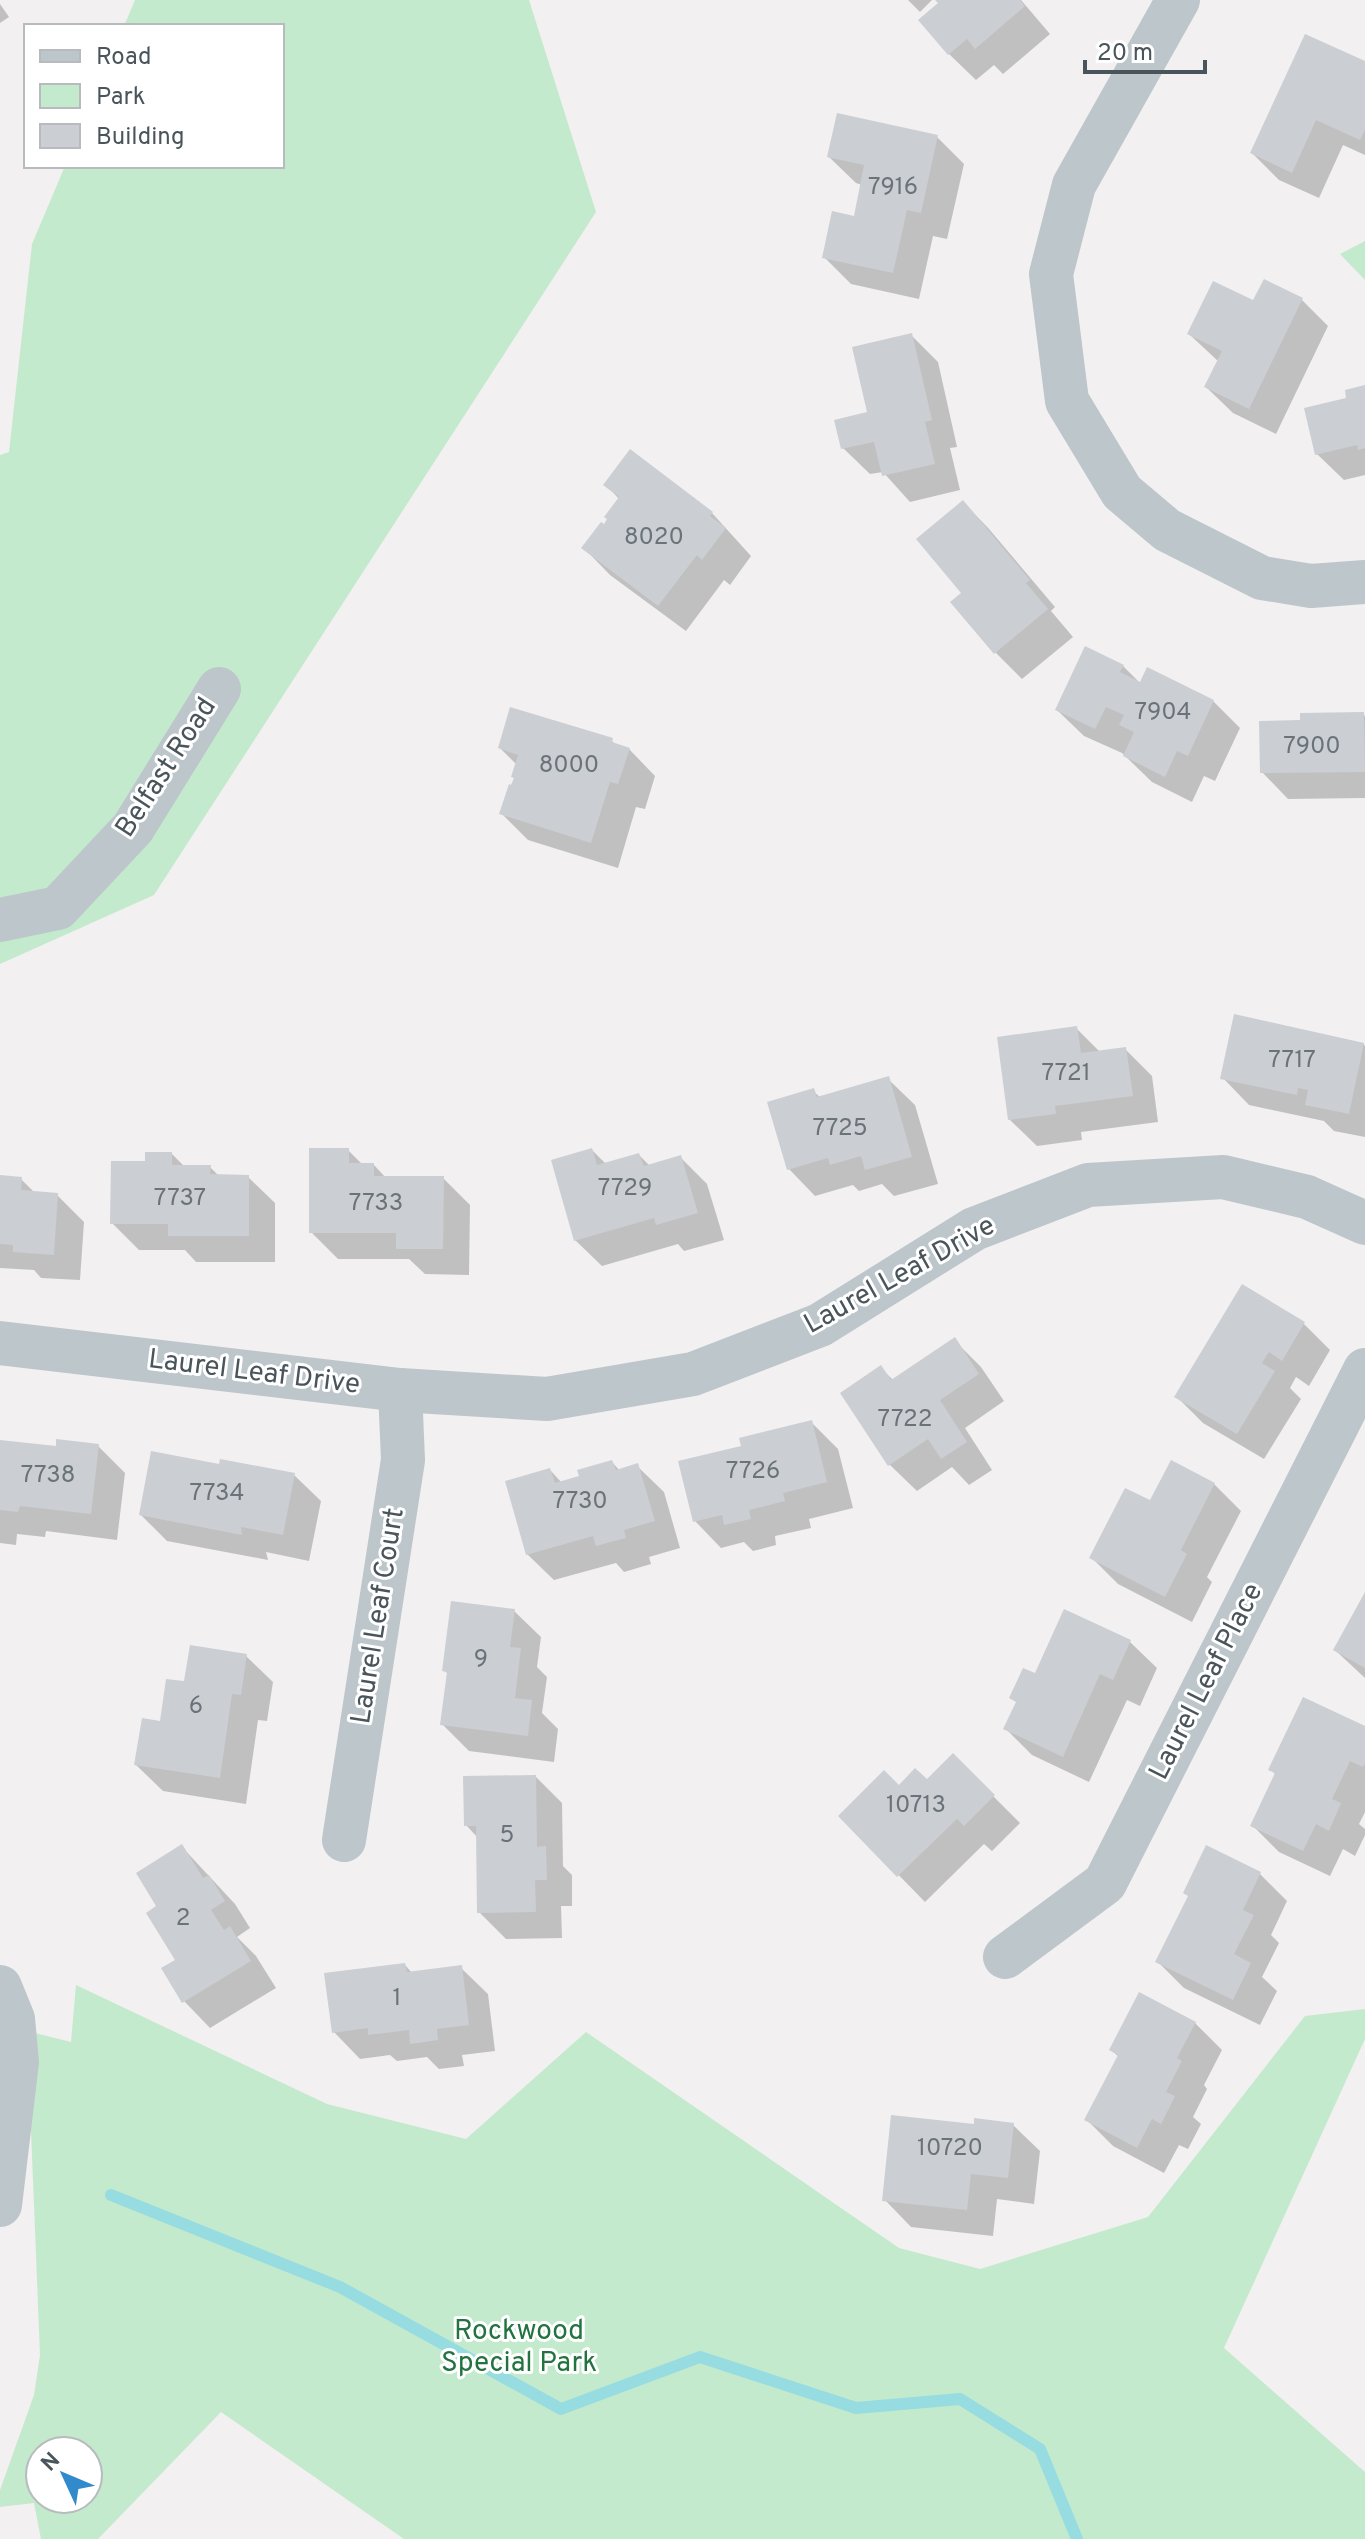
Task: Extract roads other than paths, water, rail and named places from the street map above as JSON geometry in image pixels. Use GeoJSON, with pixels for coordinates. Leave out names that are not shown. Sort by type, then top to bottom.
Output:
{"type":"FeatureCollection","features":[{"type":"Feature","properties":{"kind":"street"},"geometry":{"type":"LineString","coordinates":[[1178,0],[1074,185],[1051,274],[1067,401],[1122,492],[1167,530],[1262,578],[1311,586],[1365,582]]}},
{"type":"Feature","properties":{"kind":"street","name":"Belfast Road"},"geometry":{"type":"LineString","coordinates":[[0,920],[58,908],[133,828],[219,689]]}},
{"type":"Feature","properties":{"kind":"street","name":"Laurel Leaf Drive"},"geometry":{"type":"LineString","coordinates":[[0,1343],[400,1390],[547,1399],[693,1374],[820,1325],[974,1229],[1088,1185],[1223,1177],[1307,1197],[1365,1223]]}},
{"type":"Feature","properties":{"kind":"street","name":"Laurel Leaf Place"},"geometry":{"type":"LineString","coordinates":[[1005,1957],[1105,1883],[1365,1370]]}},
{"type":"Feature","properties":{"kind":"street","name":"Laurel Leaf Court"},"geometry":{"type":"LineString","coordinates":[[344,1840],[403,1460],[400,1390]]}},
{"type":"Feature","properties":{"kind":"street"},"geometry":{"type":"LineString","coordinates":[[0,1987],[13,2019],[17,2062],[0,2205]]}},
{"type":"Feature","properties":{"kind":"waterway"},"geometry":{"type":"LineString","coordinates":[[111,2195],[340,2287],[561,2409],[700,2357],[856,2408],[960,2399],[1040,2449],[1077,2539]]}},
{"type":"Feature","properties":{"kind":"park label","name":"Rockwood Special Park"},"geometry":{"type":"Point","coordinates":[519,2348]}}]}
